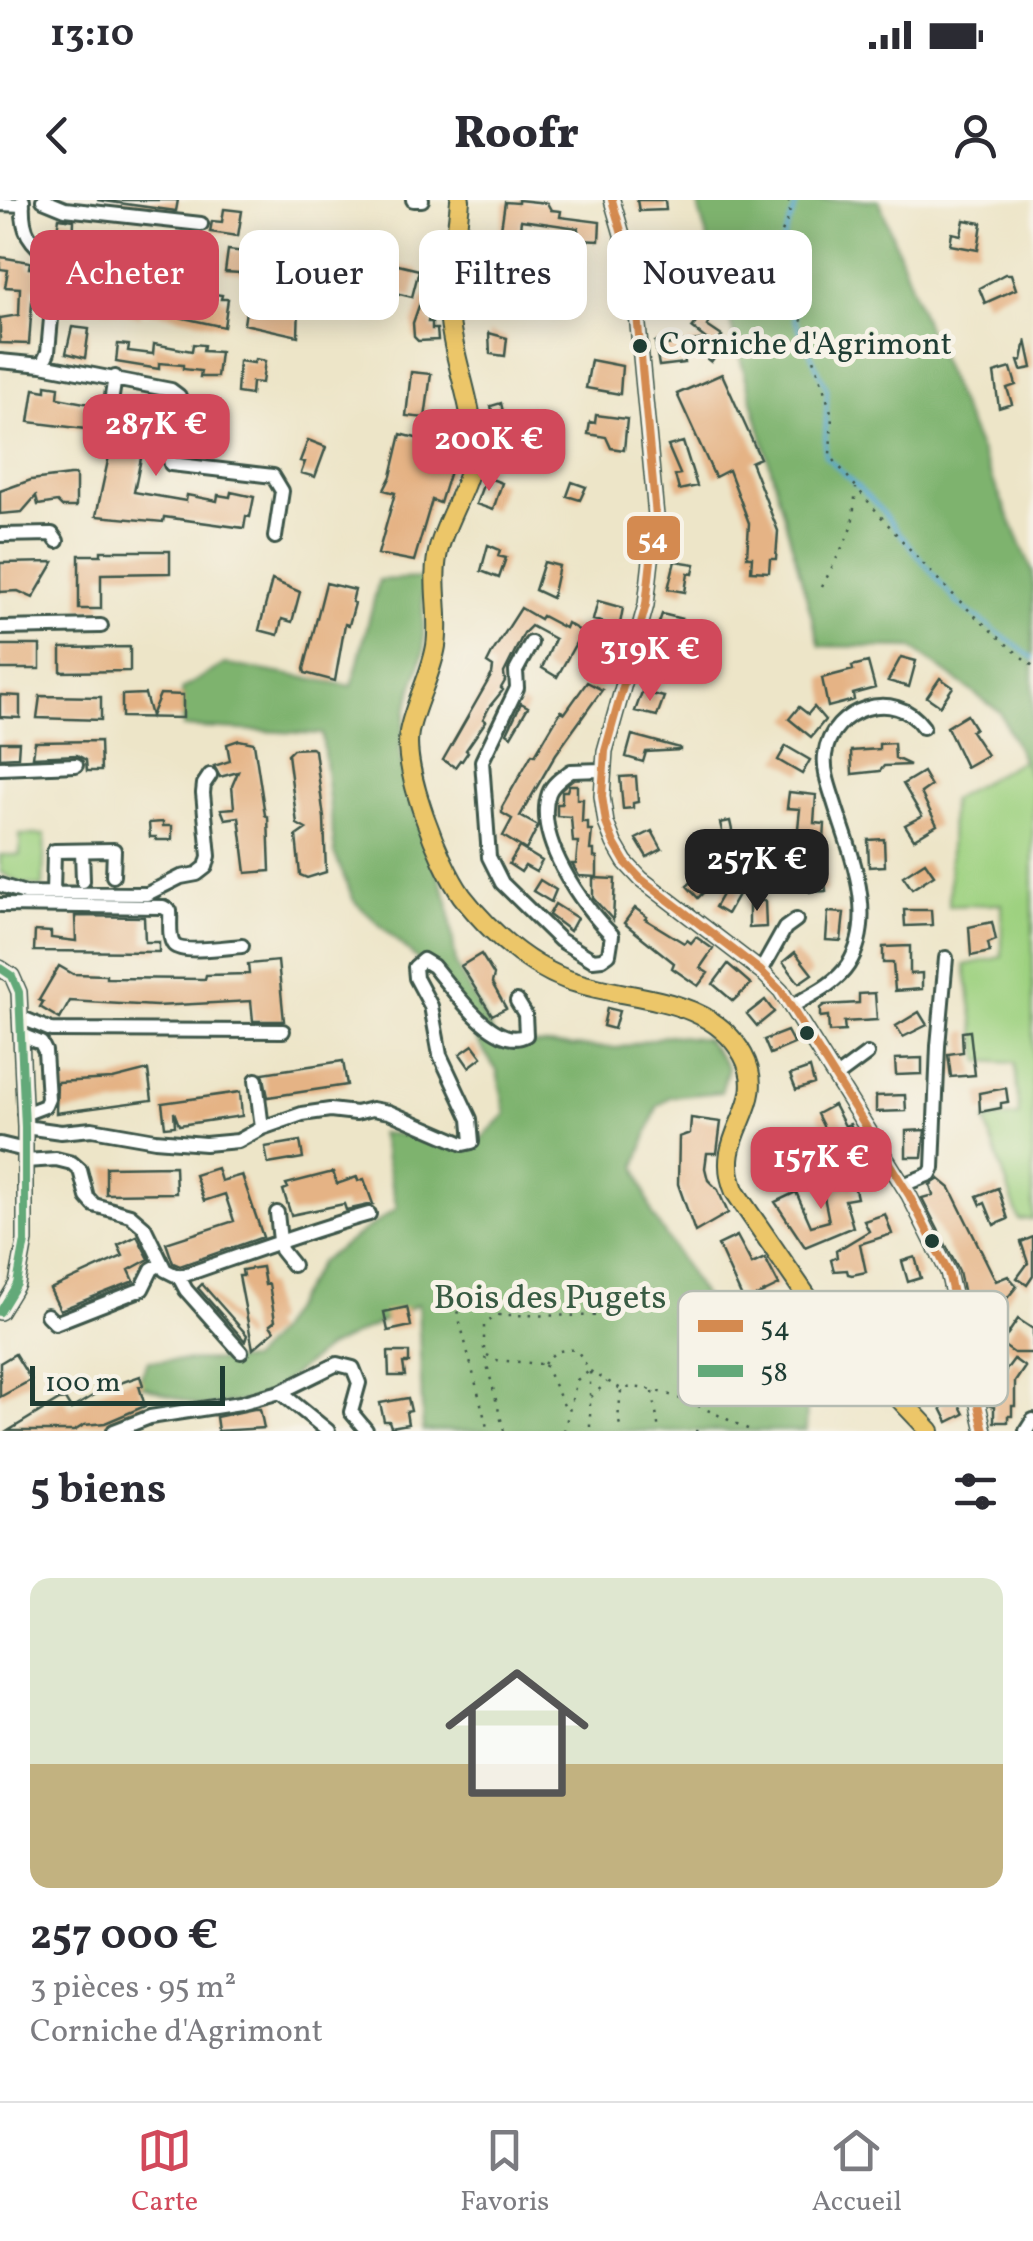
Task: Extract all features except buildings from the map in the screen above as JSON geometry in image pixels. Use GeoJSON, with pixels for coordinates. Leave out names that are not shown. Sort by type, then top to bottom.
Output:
{"type":"FeatureCollection","features":[{"type":"Feature","properties":{"kind":"main road"},"geometry":{"type":"LineString","coordinates":[[460,200],[450,316],[472,428],[472,458],[437,554],[437,641],[407,745],[411,773],[430,828],[460,893],[492,930],[522,955],[579,984],[666,1003],[704,1016],[737,1044],[750,1070],[751,1092],[728,1150],[728,1173],[736,1192],[803,1291]]}},
{"type":"Feature","properties":{"kind":"main road"},"geometry":{"type":"LineString","coordinates":[[906,1406],[930,1431]]}},
{"type":"Feature","properties":{"kind":"street"},"geometry":{"type":"LineString","coordinates":[[43,200],[65,209],[201,224]]}},
{"type":"Feature","properties":{"kind":"street"},"geometry":{"type":"LineString","coordinates":[[413,200],[422,200]]}},
{"type":"Feature","properties":{"kind":"street"},"geometry":{"type":"LineString","coordinates":[[612,200],[633,272],[656,516],[644,616],[602,770],[606,823],[625,862],[660,895],[761,971],[792,1006],[904,1186],[948,1272],[952,1291]]}},
{"type":"Feature","properties":{"kind":"street"},"geometry":{"type":"LineString","coordinates":[[0,204],[23,203],[24,229],[30,239]]}},
{"type":"Feature","properties":{"kind":"street"},"geometry":{"type":"LineString","coordinates":[[42,365],[48,352],[51,320]]}},
{"type":"Feature","properties":{"kind":"street"},"geometry":{"type":"LineString","coordinates":[[0,361],[159,385],[179,396],[181,406],[168,457],[171,464],[264,474],[279,481],[282,491],[275,537]]}},
{"type":"Feature","properties":{"kind":"street"},"geometry":{"type":"LineString","coordinates":[[104,447],[115,377]]}},
{"type":"Feature","properties":{"kind":"street"},"geometry":{"type":"LineString","coordinates":[[0,535],[52,534],[57,540]]}},
{"type":"Feature","properties":{"kind":"street"},"geometry":{"type":"LineString","coordinates":[[0,628],[101,626]]}},
{"type":"Feature","properties":{"kind":"street"},"geometry":{"type":"LineString","coordinates":[[531,642],[516,672],[517,688],[482,761],[489,858],[502,883],[545,926],[592,960],[602,960],[609,954],[612,935],[595,921],[568,876],[549,834],[546,807],[549,792],[571,771],[602,770]]}},
{"type":"Feature","properties":{"kind":"street"},"geometry":{"type":"LineString","coordinates":[[792,1006],[829,984],[847,966],[857,944],[860,899],[825,770],[828,744],[849,716],[865,707],[900,708],[914,714],[923,727]]}},
{"type":"Feature","properties":{"kind":"street"},"geometry":{"type":"LineString","coordinates":[[0,768],[76,765]]}},
{"type":"Feature","properties":{"kind":"street"},"geometry":{"type":"LineString","coordinates":[[0,885],[25,894],[147,894],[197,874],[206,867],[209,856],[203,793],[210,775]]}},
{"type":"Feature","properties":{"kind":"street"},"geometry":{"type":"LineString","coordinates":[[53,894],[54,851],[114,850],[113,876]]}},
{"type":"Feature","properties":{"kind":"street"},"geometry":{"type":"LineString","coordinates":[[82,851],[83,882]]}},
{"type":"Feature","properties":{"kind":"street"},"geometry":{"type":"LineString","coordinates":[[0,905],[163,907],[170,911],[171,940],[175,946],[185,950],[242,946]]}},
{"type":"Feature","properties":{"kind":"street"},"geometry":{"type":"LineString","coordinates":[[761,971],[786,928],[796,920]]}},
{"type":"Feature","properties":{"kind":"street"},"geometry":{"type":"LineString","coordinates":[[904,1186],[930,1174],[934,1168],[946,958]]}},
{"type":"Feature","properties":{"kind":"street"},"geometry":{"type":"LineString","coordinates":[[24,1120],[60,1132],[92,1129],[205,1144],[238,1141],[302,1114],[372,1109],[389,1112],[463,1144],[472,1142],[470,1119],[440,1055],[431,1006],[416,978],[415,967],[422,960],[433,966],[491,1030],[507,1038],[526,1035],[525,1014],[516,1002]]}},
{"type":"Feature","properties":{"kind":"street"},"geometry":{"type":"LineString","coordinates":[[0,968],[17,983],[25,1156],[22,1266],[17,1284],[0,1312]]}},
{"type":"Feature","properties":{"kind":"street"},"geometry":{"type":"LineString","coordinates":[[20,1018],[51,1030],[283,1031]]}},
{"type":"Feature","properties":{"kind":"street"},"geometry":{"type":"LineString","coordinates":[[21,1036],[41,1043],[45,1051],[48,1099],[46,1106],[24,1120]]}},
{"type":"Feature","properties":{"kind":"street"},"geometry":{"type":"LineString","coordinates":[[836,1077],[866,1054]]}},
{"type":"Feature","properties":{"kind":"street"},"geometry":{"type":"LineString","coordinates":[[256,1080],[262,1128]]}},
{"type":"Feature","properties":{"kind":"street"},"geometry":{"type":"LineString","coordinates":[[0,1144],[25,1156],[72,1163],[80,1170],[87,1197],[94,1206],[130,1215],[144,1227],[161,1264],[179,1277],[241,1352]]}},
{"type":"Feature","properties":{"kind":"street"},"geometry":{"type":"LineString","coordinates":[[277,1213],[281,1250],[293,1265]]}},
{"type":"Feature","properties":{"kind":"street"},"geometry":{"type":"LineString","coordinates":[[179,1277],[369,1214]]}},
{"type":"Feature","properties":{"kind":"street"},"geometry":{"type":"LineString","coordinates":[[47,1315],[55,1323],[142,1289],[152,1270],[161,1264]]}},
{"type":"Feature","properties":{"kind":"street"},"geometry":{"type":"LineString","coordinates":[[114,1431],[150,1417],[224,1406],[280,1392],[337,1364],[353,1368],[359,1383],[350,1412],[366,1430]]}},
{"type":"Feature","properties":{"kind":"street"},"geometry":{"type":"LineString","coordinates":[[280,1392],[328,1431]]}},
{"type":"Feature","properties":{"kind":"street"},"geometry":{"type":"LineString","coordinates":[[978,1406],[984,1431]]}},
{"type":"Feature","properties":{"kind":"street"},"geometry":{"type":"LineString","coordinates":[[1026,1431],[1033,1420]]}},
{"type":"Feature","properties":{"kind":"path"},"geometry":{"type":"LineString","coordinates":[[788,200],[790,215],[777,243],[832,415],[830,456],[894,533],[962,604],[1033,666]]}},
{"type":"Feature","properties":{"kind":"path"},"geometry":{"type":"LineString","coordinates":[[822,587],[852,528],[856,487]]}},
{"type":"Feature","properties":{"kind":"path"},"geometry":{"type":"LineString","coordinates":[[452,1292],[488,1431]]}},
{"type":"Feature","properties":{"kind":"path"},"geometry":{"type":"LineString","coordinates":[[504,1431],[484,1353],[484,1325],[497,1314],[610,1316]]}},
{"type":"Feature","properties":{"kind":"path"},"geometry":{"type":"LineString","coordinates":[[544,1364],[562,1349],[577,1350],[590,1371],[621,1389],[633,1386],[678,1401]]}},
{"type":"Feature","properties":{"kind":"path"},"geometry":{"type":"LineString","coordinates":[[484,1353],[496,1360],[544,1364]]}},
{"type":"Feature","properties":{"kind":"path"},"geometry":{"type":"LineString","coordinates":[[544,1364],[568,1414]]}},
{"type":"Feature","properties":{"kind":"path"},"geometry":{"type":"LineString","coordinates":[[590,1371],[590,1431]]}},
{"type":"Feature","properties":{"kind":"path"},"geometry":{"type":"LineString","coordinates":[[564,1431],[578,1380],[590,1371]]}},
{"type":"Feature","properties":{"kind":"path"},"geometry":{"type":"LineString","coordinates":[[590,1398],[608,1381]]}},
{"type":"Feature","properties":{"kind":"path"},"geometry":{"type":"LineString","coordinates":[[621,1389],[618,1418],[622,1431]]}},
{"type":"Feature","properties":{"kind":"path"},"geometry":{"type":"LineString","coordinates":[[652,1390],[659,1431]]}},
{"type":"Feature","properties":{"kind":"path"},"geometry":{"type":"LineString","coordinates":[[691,1406],[752,1431]]}},
{"type":"Feature","properties":{"kind":"green space"},"geometry":{"type":"Polygon","coordinates":[[[699,200],[879,200],[930,336],[1033,572],[1033,783],[1000,712],[912,648],[820,646],[730,320],[812,320],[812,230],[705,230],[699,200]]]}},
{"type":"Feature","properties":{"kind":"green space","name":"Bois des Pugets"},"geometry":{"type":"Polygon","coordinates":[[[422,578],[424,650],[406,711],[400,751],[405,785],[448,901],[456,965],[498,1043],[618,1048],[669,1035],[706,1039],[728,1068],[721,1092],[670,1097],[657,1107],[636,1166],[653,1216],[700,1291],[678,1291],[678,1406],[807,1406],[806,1431],[423,1431],[418,1304],[327,1348],[262,1399],[202,1407],[137,1384],[148,1361],[251,1360],[278,1330],[320,1262],[397,1208],[380,1133],[480,1140],[506,1114],[497,1071],[433,974],[354,901],[335,855],[322,734],[183,727],[182,689],[225,664],[352,686],[379,580],[422,578]]]}},
{"type":"Feature","properties":{"kind":"green space"},"geometry":{"type":"Polygon","coordinates":[[[1022,760],[1033,783],[1033,1219],[1019,1220],[985,1120],[1019,1116],[1015,1063],[980,1061],[965,965],[1002,957],[1002,904],[949,906],[951,800],[1022,760]]]}},
{"type":"Feature","properties":{"kind":"green space"},"geometry":{"type":"Polygon","coordinates":[[[20,835],[45,835],[43,887],[22,884],[0,872],[0,855],[20,855],[20,835]]]}},
{"type":"Feature","properties":{"kind":"waterway"},"geometry":{"type":"LineString","coordinates":[[798,200],[773,268],[799,288],[794,318],[827,389],[825,456],[874,502],[957,603],[1033,658]]}},
{"type":"Feature","properties":{"kind":"transit line","name":"54"},"geometry":{"type":"LineString","coordinates":[[612,200],[633,272],[656,516],[646,605],[605,751],[602,796],[606,823],[625,862],[641,879],[761,971],[781,991],[909,1195],[948,1272],[952,1291]]}},
{"type":"Feature","properties":{"kind":"transit line","name":"58"},"geometry":{"type":"LineString","coordinates":[[0,968],[12,976],[19,992],[25,1127],[25,1241],[17,1284],[0,1312]]}},
{"type":"Feature","properties":{"kind":"transit line","name":"54"},"geometry":{"type":"LineString","coordinates":[[978,1406],[984,1431]]}},
{"type":"Feature","properties":{"kind":"place","name":"Corniche d'Agrimont"},"geometry":{"type":"Point","coordinates":[640,346]}}]}
